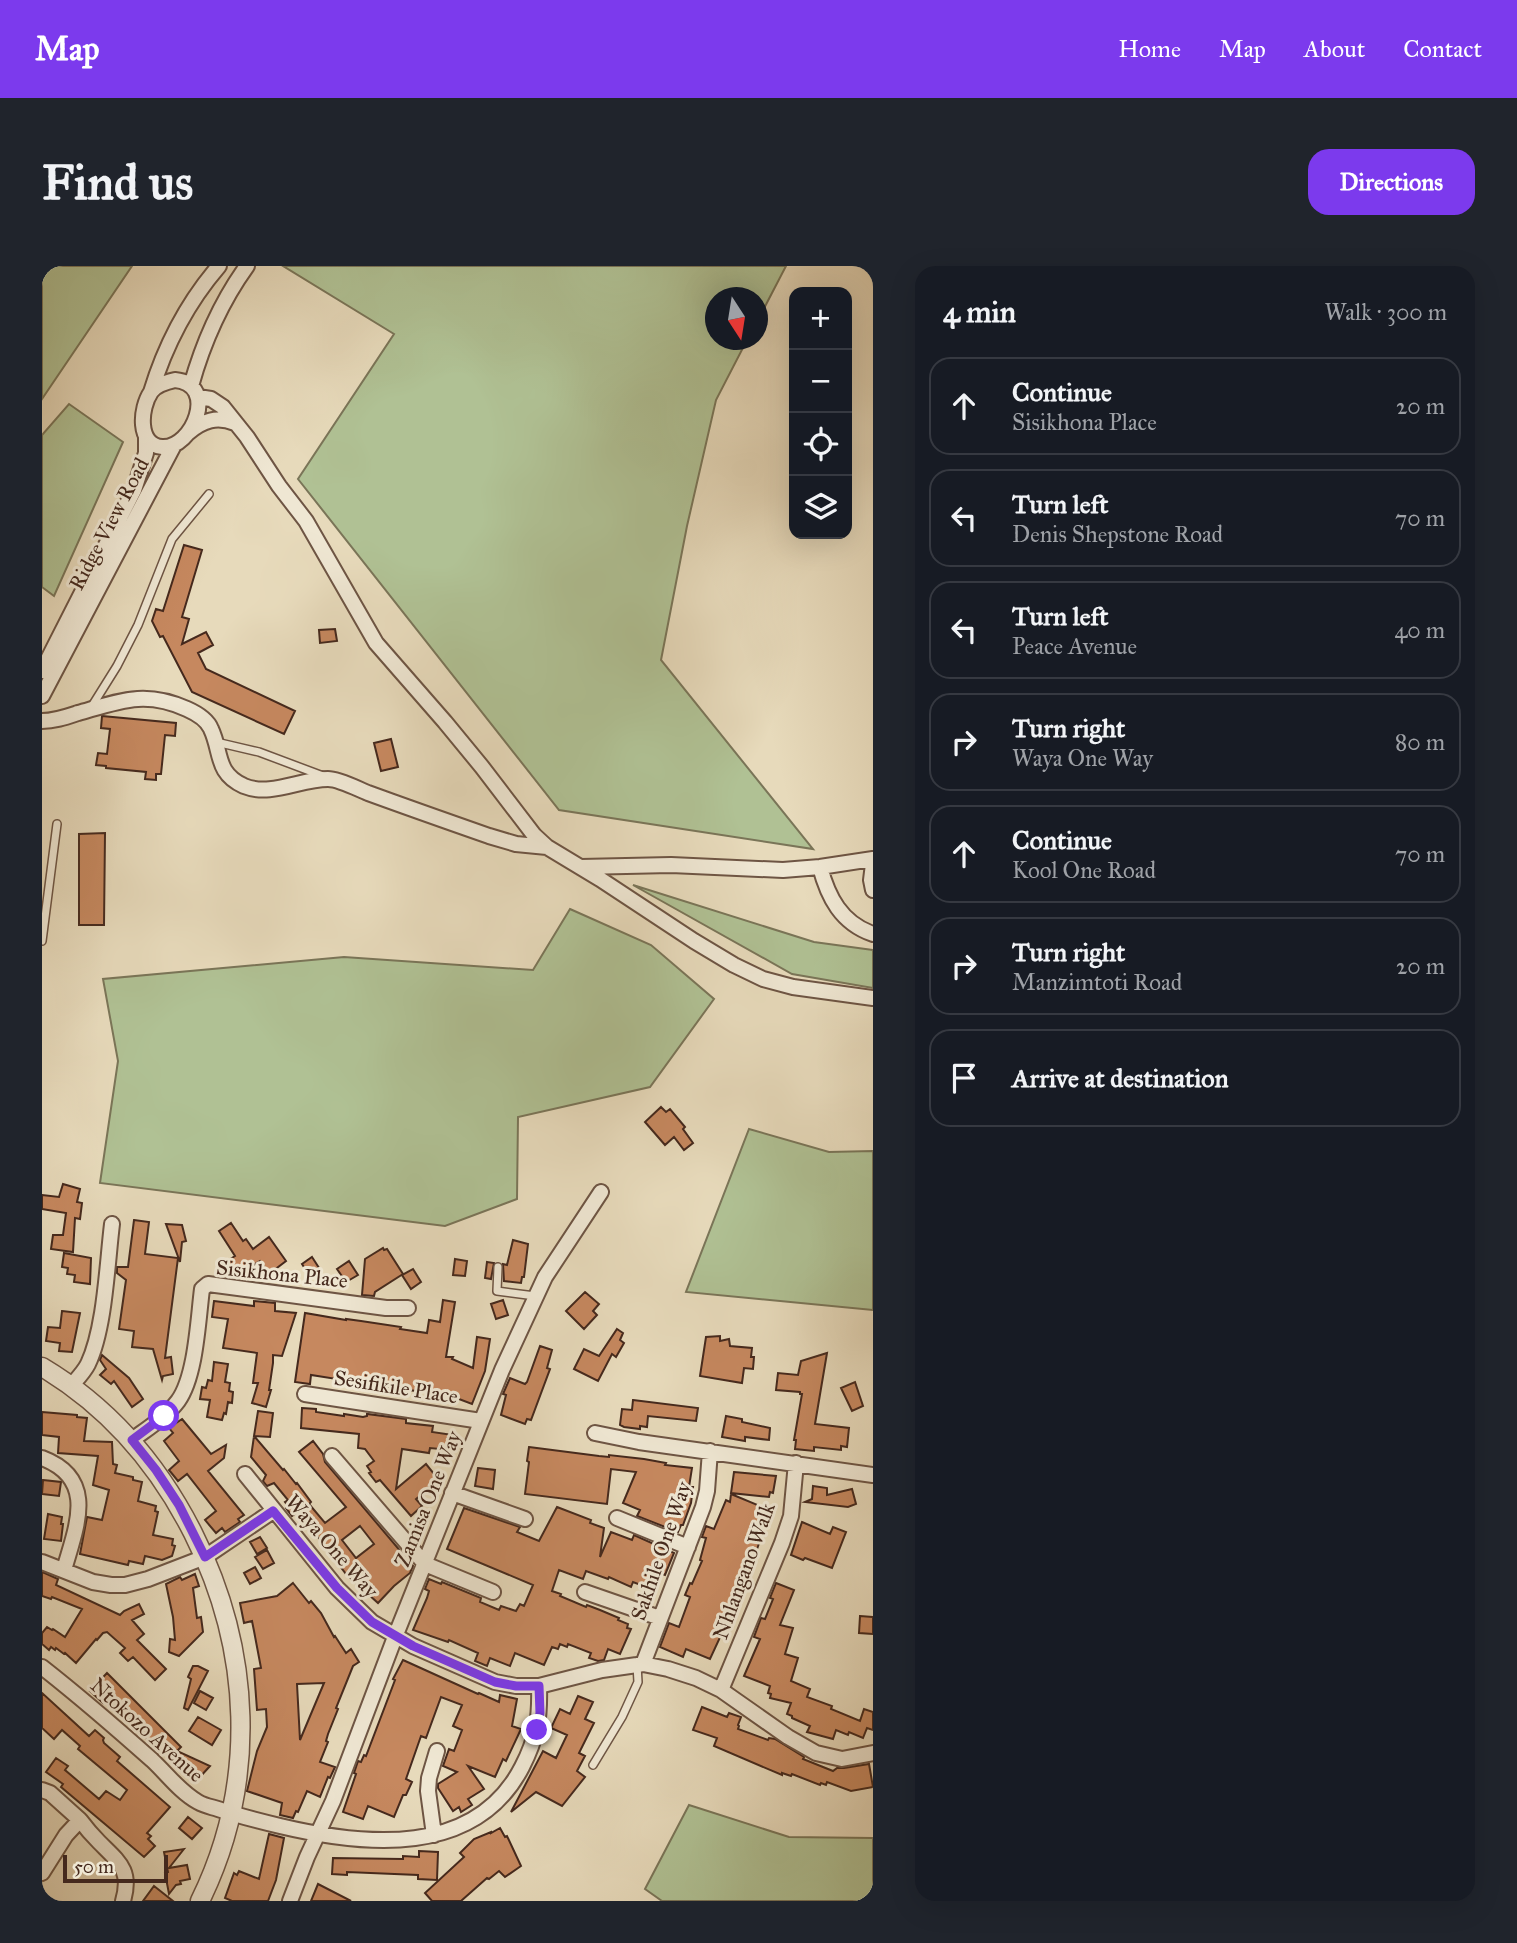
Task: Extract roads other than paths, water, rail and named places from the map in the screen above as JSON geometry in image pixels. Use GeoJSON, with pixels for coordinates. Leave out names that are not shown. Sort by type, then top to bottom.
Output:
{"type":"FeatureCollection","features":[{"type":"Feature","properties":{"kind":"street","name":"Ridge View Road"},"geometry":{"type":"LineString","coordinates":[[42,671],[134,490],[146,453],[144,408],[167,347],[194,300],[219,266]]}},
{"type":"Feature","properties":{"kind":"street","name":"Ridge View Road"},"geometry":{"type":"LineString","coordinates":[[42,696],[180,440],[193,424],[198,410],[195,391],[200,356],[220,310],[247,266]]}},
{"type":"Feature","properties":{"kind":"street"},"geometry":{"type":"LineString","coordinates":[[151,392],[161,384],[175,380],[217,402],[247,437],[306,521],[376,643],[482,766],[534,835],[547,847],[694,941],[763,979],[793,987],[873,998]]}},
{"type":"Feature","properties":{"kind":"street"},"geometry":{"type":"LineString","coordinates":[[180,440],[195,427],[209,420],[224,418],[235,423]]}},
{"type":"Feature","properties":{"kind":"street","name":"Ridge View Road"},"geometry":{"type":"LineString","coordinates":[[146,438],[158,446],[180,440]]}},
{"type":"Feature","properties":{"kind":"street"},"geometry":{"type":"LineString","coordinates":[[42,720],[58,719],[131,698],[153,698],[176,704],[208,723],[216,742],[221,766],[227,775],[244,786],[258,789],[281,788],[330,779],[489,836],[516,844],[547,847]]}},
{"type":"Feature","properties":{"kind":"street"},"geometry":{"type":"LineString","coordinates":[[580,867],[671,865],[783,870],[873,861],[873,890]]}},
{"type":"Feature","properties":{"kind":"street"},"geometry":{"type":"LineString","coordinates":[[820,867],[827,892],[838,910],[873,934]]}},
{"type":"Feature","properties":{"kind":"street","name":"Zamisa One Way"},"geometry":{"type":"LineString","coordinates":[[290,1901],[333,1801],[395,1637],[502,1370],[545,1277],[601,1192]]}},
{"type":"Feature","properties":{"kind":"street"},"geometry":{"type":"LineString","coordinates":[[71,1386],[88,1364],[94,1346],[112,1224]]}},
{"type":"Feature","properties":{"kind":"street","name":"Sisikhona Place"},"geometry":{"type":"LineString","coordinates":[[132,1440],[164,1416],[180,1399],[194,1354],[202,1289],[208,1283],[386,1308],[408,1308]]}},
{"type":"Feature","properties":{"kind":"street"},"geometry":{"type":"LineString","coordinates":[[42,1367],[71,1386],[132,1440],[156,1470],[179,1505],[205,1557],[229,1624],[239,1676],[242,1735],[237,1782],[223,1844],[200,1901]]}},
{"type":"Feature","properties":{"kind":"street","name":"Sesifikile Place"},"geometry":{"type":"LineString","coordinates":[[305,1394],[481,1421]]}},
{"type":"Feature","properties":{"kind":"street"},"geometry":{"type":"LineString","coordinates":[[595,1433],[639,1442],[873,1475]]}},
{"type":"Feature","properties":{"kind":"street","name":"Sakhile One Way"},"geometry":{"type":"LineString","coordinates":[[640,1664],[703,1507],[710,1451]]}},
{"type":"Feature","properties":{"kind":"street"},"geometry":{"type":"LineString","coordinates":[[331,1456],[425,1564],[493,1592]]}},
{"type":"Feature","properties":{"kind":"street"},"geometry":{"type":"LineString","coordinates":[[42,1458],[51,1461],[71,1478],[79,1498],[79,1514],[64,1570]]}},
{"type":"Feature","properties":{"kind":"street","name":"Nhlangano Walk"},"geometry":{"type":"LineString","coordinates":[[721,1690],[791,1516],[796,1464]]}},
{"type":"Feature","properties":{"kind":"street","name":"Waya One Way"},"geometry":{"type":"LineString","coordinates":[[245,1474],[337,1588],[372,1622],[395,1637],[495,1682],[516,1686],[539,1686],[602,1670],[640,1664]]}},
{"type":"Feature","properties":{"kind":"street"},"geometry":{"type":"LineString","coordinates":[[452,1493],[525,1519]]}},
{"type":"Feature","properties":{"kind":"street"},"geometry":{"type":"LineString","coordinates":[[42,1562],[93,1583],[125,1585],[205,1557],[273,1511]]}},
{"type":"Feature","properties":{"kind":"street"},"geometry":{"type":"LineString","coordinates":[[617,1518],[688,1546]]}},
{"type":"Feature","properties":{"kind":"street"},"geometry":{"type":"LineString","coordinates":[[585,1592],[660,1618]]}},
{"type":"Feature","properties":{"kind":"street"},"geometry":{"type":"LineString","coordinates":[[640,1664],[696,1678],[721,1690],[816,1754],[842,1759],[873,1753]]}},
{"type":"Feature","properties":{"kind":"street","name":"Ntokozo Avenue"},"geometry":{"type":"LineString","coordinates":[[42,1667],[153,1761],[187,1795],[201,1804],[318,1835],[349,1838],[405,1840],[434,1835],[457,1829],[494,1806],[514,1782],[530,1753],[540,1713],[539,1686]]}},
{"type":"Feature","properties":{"kind":"street"},"geometry":{"type":"LineString","coordinates":[[434,1835],[428,1791],[437,1751]]}},
{"type":"Feature","properties":{"kind":"street"},"geometry":{"type":"LineString","coordinates":[[42,1790],[50,1793],[80,1820],[98,1842],[116,1857],[127,1885],[123,1901]]}},
{"type":"Feature","properties":{"kind":"street"},"geometry":{"type":"LineString","coordinates":[[42,1873],[66,1835],[80,1820]]}},
{"type":"Feature","properties":{"kind":"lane"},"geometry":{"type":"LineString","coordinates":[[90,710],[135,633],[172,539],[209,494]]}},
{"type":"Feature","properties":{"kind":"lane"},"geometry":{"type":"LineString","coordinates":[[216,742],[259,752],[330,779]]}},
{"type":"Feature","properties":{"kind":"lane"},"geometry":{"type":"LineString","coordinates":[[42,941],[57,824]]}},
{"type":"Feature","properties":{"kind":"lane"},"geometry":{"type":"LineString","coordinates":[[498,1266],[496,1291],[536,1297]]}},
{"type":"Feature","properties":{"kind":"lane"},"geometry":{"type":"LineString","coordinates":[[593,1765],[622,1717],[638,1682],[640,1664]]}}]}
